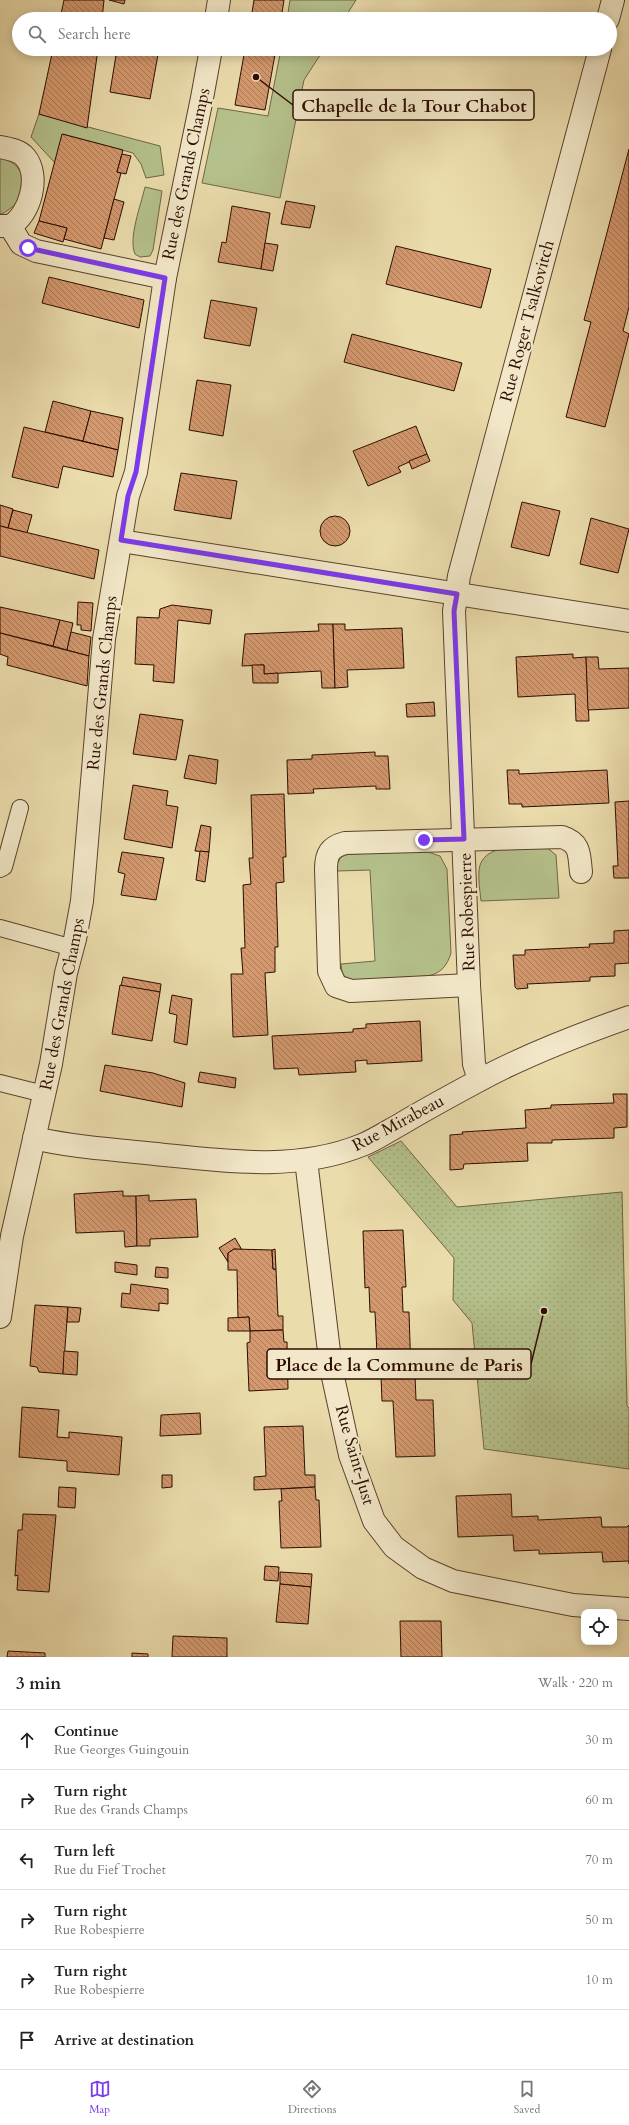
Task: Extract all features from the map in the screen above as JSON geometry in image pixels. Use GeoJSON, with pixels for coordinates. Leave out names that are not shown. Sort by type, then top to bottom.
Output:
{"type":"FeatureCollection","features":[{"type":"Feature","properties":{"kind":"street"},"geometry":{"type":"LineString","coordinates":[[217,12],[219,0]]}},
{"type":"Feature","properties":{"kind":"street"},"geometry":{"type":"LineString","coordinates":[[610,12],[613,0]]}},
{"type":"Feature","properties":{"kind":"street","name":"Rue des Grands Champs"},"geometry":{"type":"LineString","coordinates":[[0,1317],[6,1235],[34,1138],[44,1094],[66,973],[73,948],[82,901],[104,639],[128,496],[136,472],[165,278],[210,56]]}},
{"type":"Feature","properties":{"kind":"street","name":"Rue Roger Tsalkovitch"},"geometry":{"type":"LineString","coordinates":[[457,594],[461,569],[598,56]]}},
{"type":"Feature","properties":{"kind":"street"},"geometry":{"type":"LineString","coordinates":[[0,147],[16,150],[25,157],[31,167],[33,182],[30,199],[25,212],[18,221],[5,226],[21,244],[36,252],[165,278]]}},
{"type":"Feature","properties":{"kind":"street"},"geometry":{"type":"LineString","coordinates":[[121,540],[629,621]]}},
{"type":"Feature","properties":{"kind":"street","name":"Rue Robespierre"},"geometry":{"type":"LineString","coordinates":[[457,594],[454,611],[469,985],[474,1064],[479,1080]]}},
{"type":"Feature","properties":{"kind":"street","name":"Rue Robespierre"},"geometry":{"type":"LineString","coordinates":[[469,985],[351,991],[336,986],[330,971],[326,869],[326,859],[329,851],[336,846],[345,843],[562,837],[572,840],[577,847],[581,872]]}},
{"type":"Feature","properties":{"kind":"street","name":"Rue Mirabeau"},"geometry":{"type":"LineString","coordinates":[[34,1138],[72,1145],[237,1162],[306,1160],[334,1154],[362,1145],[479,1080],[589,1031],[629,1017]]}},
{"type":"Feature","properties":{"kind":"street","name":"Rue Saint-Just"},"geometry":{"type":"LineString","coordinates":[[306,1160],[331,1368],[350,1454],[374,1521],[394,1547],[423,1568],[453,1581],[573,1606],[629,1609]]}},
{"type":"Feature","properties":{"kind":"lane"},"geometry":{"type":"LineString","coordinates":[[0,869],[4,867],[20,808]]}},
{"type":"Feature","properties":{"kind":"lane"},"geometry":{"type":"LineString","coordinates":[[0,928],[73,948]]}},
{"type":"Feature","properties":{"kind":"lane"},"geometry":{"type":"LineString","coordinates":[[0,1083],[44,1094]]}},
{"type":"Feature","properties":{"kind":"green space"},"geometry":{"type":"Polygon","coordinates":[[[290,0],[356,0],[348,12],[288,12],[290,0]]]}},
{"type":"Feature","properties":{"kind":"green space"},"geometry":{"type":"Polygon","coordinates":[[[280,56],[319,56],[304,80],[280,198],[202,183],[218,108],[268,116],[280,56]]]}},
{"type":"Feature","properties":{"kind":"green space"},"geometry":{"type":"Polygon","coordinates":[[[39,114],[160,146],[164,175],[146,178],[141,164],[133,153],[63,134],[55,163],[31,137],[39,114]]]}},
{"type":"Feature","properties":{"kind":"green space"},"geometry":{"type":"Polygon","coordinates":[[[0,158],[15,164],[19,169],[22,187],[19,202],[4,213],[0,214],[0,158]]]}},
{"type":"Feature","properties":{"kind":"green space"},"geometry":{"type":"Polygon","coordinates":[[[145,187],[162,191],[153,250],[150,256],[140,257],[135,254],[133,239],[145,187]]]}},
{"type":"Feature","properties":{"kind":"green space"},"geometry":{"type":"Polygon","coordinates":[[[545,846],[556,855],[559,898],[481,901],[479,870],[482,861],[488,855],[496,850],[506,848],[545,846]]]}},
{"type":"Feature","properties":{"kind":"green space"},"geometry":{"type":"Polygon","coordinates":[[[425,851],[440,856],[447,869],[451,953],[448,962],[440,971],[428,976],[350,980],[345,977],[341,964],[375,961],[370,870],[337,871],[337,864],[341,857],[349,854],[425,851]]]}},
{"type":"Feature","properties":{"kind":"green space"},"geometry":{"type":"Polygon","coordinates":[[[401,1141],[457,1207],[622,1192],[627,1406],[629,1408],[629,1469],[484,1449],[472,1323],[453,1300],[454,1258],[368,1157],[401,1141]]]}},
{"type":"Feature","properties":{"kind":"building"},"geometry":{"type":"Polygon","coordinates":[[[64,0],[104,0],[103,12],[61,12],[64,0]]]}},
{"type":"Feature","properties":{"kind":"building"},"geometry":{"type":"Polygon","coordinates":[[[109,0],[125,0],[124,4],[109,0]]]}},
{"type":"Feature","properties":{"kind":"building"},"geometry":{"type":"Polygon","coordinates":[[[254,0],[284,0],[282,12],[252,12],[254,0]]]}},
{"type":"Feature","properties":{"kind":"building"},"geometry":{"type":"Polygon","coordinates":[[[51,56],[97,56],[87,128],[39,114],[51,56]]]}},
{"type":"Feature","properties":{"kind":"building"},"geometry":{"type":"Polygon","coordinates":[[[116,56],[158,56],[150,99],[110,92],[116,56]]]}},
{"type":"Feature","properties":{"kind":"building"},"geometry":{"type":"Polygon","coordinates":[[[244,56],[275,56],[265,110],[235,105],[244,56]]]}},
{"type":"Feature","properties":{"kind":"building"},"geometry":{"type":"Polygon","coordinates":[[[62,134],[123,150],[117,172],[121,173],[101,249],[64,239],[67,228],[39,221],[62,134]]]}},
{"type":"Feature","properties":{"kind":"building"},"geometry":{"type":"Polygon","coordinates":[[[629,149],[629,307],[623,331],[629,334],[605,427],[566,417],[591,322],[584,320],[629,149]]]}},
{"type":"Feature","properties":{"kind":"building"},"geometry":{"type":"Polygon","coordinates":[[[122,154],[131,156],[126,174],[117,172],[122,154]]]}},
{"type":"Feature","properties":{"kind":"building"},"geometry":{"type":"Polygon","coordinates":[[[114,199],[124,202],[114,240],[104,238],[114,199]]]}},
{"type":"Feature","properties":{"kind":"building"},"geometry":{"type":"Polygon","coordinates":[[[286,201],[315,206],[310,228],[281,224],[286,201]]]}},
{"type":"Feature","properties":{"kind":"building"},"geometry":{"type":"Polygon","coordinates":[[[232,206],[270,213],[261,269],[218,262],[222,242],[226,243],[232,206]]]}},
{"type":"Feature","properties":{"kind":"building"},"geometry":{"type":"Polygon","coordinates":[[[39,221],[67,228],[63,242],[34,233],[39,221]]]}},
{"type":"Feature","properties":{"kind":"building"},"geometry":{"type":"Polygon","coordinates":[[[265,243],[278,245],[273,271],[261,269],[265,243]]]}},
{"type":"Feature","properties":{"kind":"building"},"geometry":{"type":"Polygon","coordinates":[[[396,246],[491,269],[481,308],[386,284],[396,246]]]}},
{"type":"Feature","properties":{"kind":"building"},"geometry":{"type":"Polygon","coordinates":[[[49,277],[144,300],[139,328],[42,303],[49,277]]]}},
{"type":"Feature","properties":{"kind":"building"},"geometry":{"type":"Polygon","coordinates":[[[211,300],[257,308],[250,346],[204,338],[211,300]]]}},
{"type":"Feature","properties":{"kind":"building"},"geometry":{"type":"Polygon","coordinates":[[[352,334],[462,363],[454,391],[344,362],[352,334]]]}},
{"type":"Feature","properties":{"kind":"building"},"geometry":{"type":"Polygon","coordinates":[[[197,380],[231,385],[223,436],[189,430],[197,380]]]}},
{"type":"Feature","properties":{"kind":"building"},"geometry":{"type":"Polygon","coordinates":[[[53,401],[91,411],[83,441],[45,432],[53,401]]]}},
{"type":"Feature","properties":{"kind":"building"},"geometry":{"type":"Polygon","coordinates":[[[91,411],[123,418],[118,450],[83,441],[91,411]]]}},
{"type":"Feature","properties":{"kind":"building"},"geometry":{"type":"Polygon","coordinates":[[[416,426],[427,454],[398,467],[401,472],[368,486],[353,451],[416,426]]]}},
{"type":"Feature","properties":{"kind":"building"},"geometry":{"type":"Polygon","coordinates":[[[24,427],[118,450],[113,477],[63,466],[58,488],[12,477],[24,427]]]}},
{"type":"Feature","properties":{"kind":"building"},"geometry":{"type":"Polygon","coordinates":[[[427,454],[430,461],[412,469],[409,461],[427,454]]]}},
{"type":"Feature","properties":{"kind":"building"},"geometry":{"type":"Polygon","coordinates":[[[181,473],[237,481],[231,519],[174,510],[181,473]]]}},
{"type":"Feature","properties":{"kind":"building"},"geometry":{"type":"Polygon","coordinates":[[[522,502],[560,511],[549,556],[511,547],[522,502]]]}},
{"type":"Feature","properties":{"kind":"building"},"geometry":{"type":"Polygon","coordinates":[[[0,505],[13,509],[8,528],[0,526],[0,505]]]}},
{"type":"Feature","properties":{"kind":"building"},"geometry":{"type":"Polygon","coordinates":[[[13,510],[32,515],[27,533],[8,528],[13,510]]]}},
{"type":"Feature","properties":{"kind":"building"},"geometry":{"type":"Polygon","coordinates":[[[335,516],[341,517],[349,525],[349,537],[341,545],[335,546],[329,545],[321,537],[320,531],[321,525],[329,517],[335,516]]]}},
{"type":"Feature","properties":{"kind":"building"},"geometry":{"type":"Polygon","coordinates":[[[591,518],[629,529],[618,573],[580,564],[591,518]]]}},
{"type":"Feature","properties":{"kind":"building"},"geometry":{"type":"Polygon","coordinates":[[[0,526],[99,550],[94,579],[0,556],[0,526]]]}},
{"type":"Feature","properties":{"kind":"building"},"geometry":{"type":"Polygon","coordinates":[[[78,602],[93,603],[91,631],[81,630],[81,625],[77,625],[78,602]]]}},
{"type":"Feature","properties":{"kind":"building"},"geometry":{"type":"Polygon","coordinates":[[[172,605],[212,610],[210,624],[178,620],[174,683],[153,681],[154,665],[135,664],[137,617],[159,618],[160,609],[172,605]]]}},
{"type":"Feature","properties":{"kind":"building"},"geometry":{"type":"Polygon","coordinates":[[[0,607],[60,620],[53,646],[0,633],[0,607]]]}},
{"type":"Feature","properties":{"kind":"building"},"geometry":{"type":"Polygon","coordinates":[[[60,620],[73,623],[67,650],[53,646],[60,620]]]}},
{"type":"Feature","properties":{"kind":"building"},"geometry":{"type":"Polygon","coordinates":[[[318,624],[333,624],[335,688],[322,688],[321,671],[264,674],[264,665],[242,666],[245,634],[319,631],[318,624]]]}},
{"type":"Feature","properties":{"kind":"building"},"geometry":{"type":"Polygon","coordinates":[[[333,624],[345,624],[345,630],[402,628],[404,668],[347,670],[348,687],[335,688],[333,624]]]}},
{"type":"Feature","properties":{"kind":"building"},"geometry":{"type":"Polygon","coordinates":[[[71,632],[91,637],[89,656],[67,650],[71,632]]]}},
{"type":"Feature","properties":{"kind":"building"},"geometry":{"type":"Polygon","coordinates":[[[0,633],[89,656],[87,686],[7,665],[8,657],[0,654],[0,633]]]}},
{"type":"Feature","properties":{"kind":"building"},"geometry":{"type":"Polygon","coordinates":[[[573,654],[573,658],[586,657],[589,721],[576,721],[575,694],[518,697],[516,657],[573,654]]]}},
{"type":"Feature","properties":{"kind":"building"},"geometry":{"type":"Polygon","coordinates":[[[586,657],[598,657],[599,669],[629,668],[629,708],[588,710],[586,657]]]}},
{"type":"Feature","properties":{"kind":"building"},"geometry":{"type":"Polygon","coordinates":[[[252,665],[264,665],[264,674],[278,673],[278,683],[253,683],[252,665]]]}},
{"type":"Feature","properties":{"kind":"building"},"geometry":{"type":"Polygon","coordinates":[[[434,702],[435,716],[407,717],[406,704],[434,702]]]}},
{"type":"Feature","properties":{"kind":"building"},"geometry":{"type":"Polygon","coordinates":[[[140,714],[183,720],[176,760],[133,754],[140,714]]]}},
{"type":"Feature","properties":{"kind":"building"},"geometry":{"type":"Polygon","coordinates":[[[375,752],[375,756],[388,756],[390,789],[376,789],[376,786],[313,789],[314,793],[288,794],[287,760],[312,759],[312,755],[375,752]]]}},
{"type":"Feature","properties":{"kind":"building"},"geometry":{"type":"Polygon","coordinates":[[[189,755],[218,760],[216,784],[184,778],[189,755]]]}},
{"type":"Feature","properties":{"kind":"building"},"geometry":{"type":"Polygon","coordinates":[[[507,770],[519,770],[519,774],[607,770],[609,803],[522,807],[522,804],[509,804],[507,770]]]}},
{"type":"Feature","properties":{"kind":"building"},"geometry":{"type":"Polygon","coordinates":[[[133,785],[168,791],[166,805],[178,807],[172,848],[124,839],[133,785]]]}},
{"type":"Feature","properties":{"kind":"building"},"geometry":{"type":"Polygon","coordinates":[[[284,794],[286,857],[283,857],[284,882],[276,883],[278,947],[275,947],[275,972],[265,973],[268,1035],[233,1037],[231,974],[243,974],[241,948],[245,948],[243,885],[251,884],[249,858],[253,858],[251,795],[284,794]]]}},
{"type":"Feature","properties":{"kind":"building"},"geometry":{"type":"Polygon","coordinates":[[[629,801],[629,878],[614,878],[613,866],[618,866],[615,802],[629,801]]]}},
{"type":"Feature","properties":{"kind":"building"},"geometry":{"type":"Polygon","coordinates":[[[201,825],[211,827],[209,852],[195,851],[201,825]]]}},
{"type":"Feature","properties":{"kind":"building"},"geometry":{"type":"Polygon","coordinates":[[[200,851],[209,852],[205,882],[196,880],[200,851]]]}},
{"type":"Feature","properties":{"kind":"building"},"geometry":{"type":"Polygon","coordinates":[[[122,852],[164,858],[156,900],[121,895],[125,874],[118,872],[122,852]]]}},
{"type":"Feature","properties":{"kind":"building"},"geometry":{"type":"Polygon","coordinates":[[[629,930],[629,963],[615,964],[615,976],[590,977],[590,981],[527,984],[528,988],[517,989],[515,987],[513,955],[525,955],[525,950],[590,947],[589,944],[614,943],[614,931],[629,930]]]}},
{"type":"Feature","properties":{"kind":"building"},"geometry":{"type":"Polygon","coordinates":[[[123,977],[161,984],[160,992],[121,986],[123,977]]]}},
{"type":"Feature","properties":{"kind":"building"},"geometry":{"type":"Polygon","coordinates":[[[120,985],[160,992],[152,1041],[112,1034],[120,985]]]}},
{"type":"Feature","properties":{"kind":"building"},"geometry":{"type":"Polygon","coordinates":[[[172,995],[192,999],[187,1045],[174,1042],[177,1015],[169,1013],[172,995]]]}},
{"type":"Feature","properties":{"kind":"building"},"geometry":{"type":"Polygon","coordinates":[[[420,1021],[422,1061],[367,1064],[367,1060],[355,1061],[356,1072],[299,1075],[298,1068],[274,1069],[272,1036],[353,1032],[353,1029],[366,1028],[366,1024],[420,1021]]]}},
{"type":"Feature","properties":{"kind":"building"},"geometry":{"type":"Polygon","coordinates":[[[105,1065],[153,1073],[185,1083],[182,1107],[100,1091],[105,1065]]]}},
{"type":"Feature","properties":{"kind":"building"},"geometry":{"type":"Polygon","coordinates":[[[200,1072],[236,1078],[235,1088],[198,1082],[200,1072]]]}},
{"type":"Feature","properties":{"kind":"building"},"geometry":{"type":"Polygon","coordinates":[[[613,1094],[627,1094],[627,1127],[614,1128],[614,1138],[552,1140],[552,1143],[527,1143],[528,1161],[464,1164],[463,1169],[450,1170],[450,1135],[463,1134],[462,1132],[526,1128],[525,1110],[551,1108],[551,1105],[614,1103],[613,1094]]]}},
{"type":"Feature","properties":{"kind":"building"},"geometry":{"type":"Polygon","coordinates":[[[123,1191],[123,1196],[136,1196],[137,1246],[125,1247],[124,1231],[76,1233],[74,1194],[123,1191]]]}},
{"type":"Feature","properties":{"kind":"building"},"geometry":{"type":"Polygon","coordinates":[[[149,1195],[149,1201],[196,1199],[198,1237],[150,1239],[150,1246],[137,1246],[136,1196],[149,1195]]]}},
{"type":"Feature","properties":{"kind":"building"},"geometry":{"type":"Polygon","coordinates":[[[403,1230],[406,1287],[402,1287],[403,1312],[409,1312],[411,1374],[415,1375],[416,1400],[433,1400],[435,1456],[396,1457],[393,1401],[382,1401],[381,1376],[378,1375],[375,1312],[370,1312],[369,1287],[365,1288],[363,1231],[403,1230]]]}},
{"type":"Feature","properties":{"kind":"building"},"geometry":{"type":"Polygon","coordinates":[[[235,1238],[242,1250],[234,1249],[228,1253],[228,1262],[219,1248],[235,1238]]]}},
{"type":"Feature","properties":{"kind":"building"},"geometry":{"type":"Polygon","coordinates":[[[234,1249],[272,1250],[273,1269],[276,1269],[278,1316],[283,1316],[283,1330],[250,1331],[249,1317],[238,1318],[237,1270],[228,1270],[228,1253],[234,1249]]]}},
{"type":"Feature","properties":{"kind":"building"},"geometry":{"type":"Polygon","coordinates":[[[275,1249],[276,1269],[273,1269],[272,1250],[275,1249]]]}},
{"type":"Feature","properties":{"kind":"building"},"geometry":{"type":"Polygon","coordinates":[[[115,1262],[137,1265],[137,1275],[115,1272],[115,1262]]]}},
{"type":"Feature","properties":{"kind":"building"},"geometry":{"type":"Polygon","coordinates":[[[156,1267],[168,1268],[168,1278],[155,1277],[156,1267]]]}},
{"type":"Feature","properties":{"kind":"building"},"geometry":{"type":"Polygon","coordinates":[[[131,1284],[168,1289],[168,1304],[159,1303],[159,1311],[121,1307],[122,1293],[130,1294],[131,1284]]]}},
{"type":"Feature","properties":{"kind":"building"},"geometry":{"type":"Polygon","coordinates":[[[35,1305],[68,1307],[63,1374],[39,1372],[37,1367],[30,1366],[35,1305]]]}},
{"type":"Feature","properties":{"kind":"building"},"geometry":{"type":"Polygon","coordinates":[[[68,1307],[81,1308],[79,1322],[67,1322],[68,1307]]]}},
{"type":"Feature","properties":{"kind":"building"},"geometry":{"type":"Polygon","coordinates":[[[249,1317],[250,1331],[228,1331],[228,1318],[249,1317]]]}},
{"type":"Feature","properties":{"kind":"building"},"geometry":{"type":"Polygon","coordinates":[[[283,1330],[284,1342],[287,1342],[288,1389],[249,1391],[247,1343],[250,1342],[250,1331],[283,1330]]]}},
{"type":"Feature","properties":{"kind":"building"},"geometry":{"type":"Polygon","coordinates":[[[64,1351],[78,1352],[77,1375],[63,1374],[64,1351]]]}},
{"type":"Feature","properties":{"kind":"building"},"geometry":{"type":"Polygon","coordinates":[[[22,1407],[59,1410],[57,1437],[69,1438],[69,1432],[122,1437],[119,1475],[67,1471],[67,1461],[19,1457],[22,1407]]]}},
{"type":"Feature","properties":{"kind":"building"},"geometry":{"type":"Polygon","coordinates":[[[200,1413],[201,1434],[160,1436],[161,1415],[200,1413]]]}},
{"type":"Feature","properties":{"kind":"building"},"geometry":{"type":"Polygon","coordinates":[[[303,1426],[305,1475],[315,1475],[315,1487],[254,1490],[254,1477],[266,1476],[264,1427],[303,1426]]]}},
{"type":"Feature","properties":{"kind":"building"},"geometry":{"type":"Polygon","coordinates":[[[162,1475],[172,1475],[172,1487],[162,1488],[162,1475]]]}},
{"type":"Feature","properties":{"kind":"building"},"geometry":{"type":"Polygon","coordinates":[[[59,1487],[76,1488],[75,1508],[58,1507],[59,1487]]]}},
{"type":"Feature","properties":{"kind":"building"},"geometry":{"type":"Polygon","coordinates":[[[315,1487],[316,1500],[319,1500],[321,1547],[281,1548],[279,1501],[282,1501],[281,1489],[315,1487]]]}},
{"type":"Feature","properties":{"kind":"building"},"geometry":{"type":"Polygon","coordinates":[[[511,1494],[512,1517],[538,1516],[538,1520],[601,1517],[602,1527],[627,1527],[629,1525],[629,1561],[603,1562],[602,1552],[539,1554],[539,1550],[514,1551],[513,1535],[458,1537],[456,1496],[511,1494]]]}},
{"type":"Feature","properties":{"kind":"building"},"geometry":{"type":"Polygon","coordinates":[[[23,1514],[56,1515],[49,1592],[17,1590],[18,1575],[15,1576],[18,1530],[22,1530],[23,1514]]]}},
{"type":"Feature","properties":{"kind":"building"},"geometry":{"type":"Polygon","coordinates":[[[265,1566],[279,1567],[278,1581],[264,1580],[265,1566]]]}},
{"type":"Feature","properties":{"kind":"building"},"geometry":{"type":"Polygon","coordinates":[[[280,1572],[312,1574],[311,1587],[280,1584],[280,1572]]]}},
{"type":"Feature","properties":{"kind":"building"},"geometry":{"type":"Polygon","coordinates":[[[280,1584],[311,1587],[308,1624],[276,1622],[280,1584]]]}},
{"type":"Feature","properties":{"kind":"building"},"geometry":{"type":"Polygon","coordinates":[[[400,1621],[441,1621],[442,1657],[401,1657],[400,1621]]]}},
{"type":"Feature","properties":{"kind":"building"},"geometry":{"type":"Polygon","coordinates":[[[173,1636],[227,1638],[227,1657],[172,1657],[173,1636]]]}},
{"type":"Feature","properties":{"kind":"building"},"geometry":{"type":"Polygon","coordinates":[[[8,1651],[45,1653],[45,1657],[7,1657],[8,1651]]]}},
{"type":"Feature","properties":{"kind":"building"},"geometry":{"type":"Polygon","coordinates":[[[132,1653],[148,1654],[148,1657],[132,1657],[132,1653]]]}},
{"type":"Feature","properties":{"kind":"place","name":"Chapelle de la Tour Chabot"},"geometry":{"type":"Point","coordinates":[256,77]}},
{"type":"Feature","properties":{"kind":"place","name":"Place de la Commune de Paris"},"geometry":{"type":"Point","coordinates":[544,1311]}},
{"type":"Feature","properties":{"kind":"route"},"geometry":{"type":"LineString","coordinates":[[28,248],[36,252],[165,278],[136,472],[128,496],[121,540],[134,544],[252,561],[457,594],[454,611],[464,839],[424,840]]}}]}
